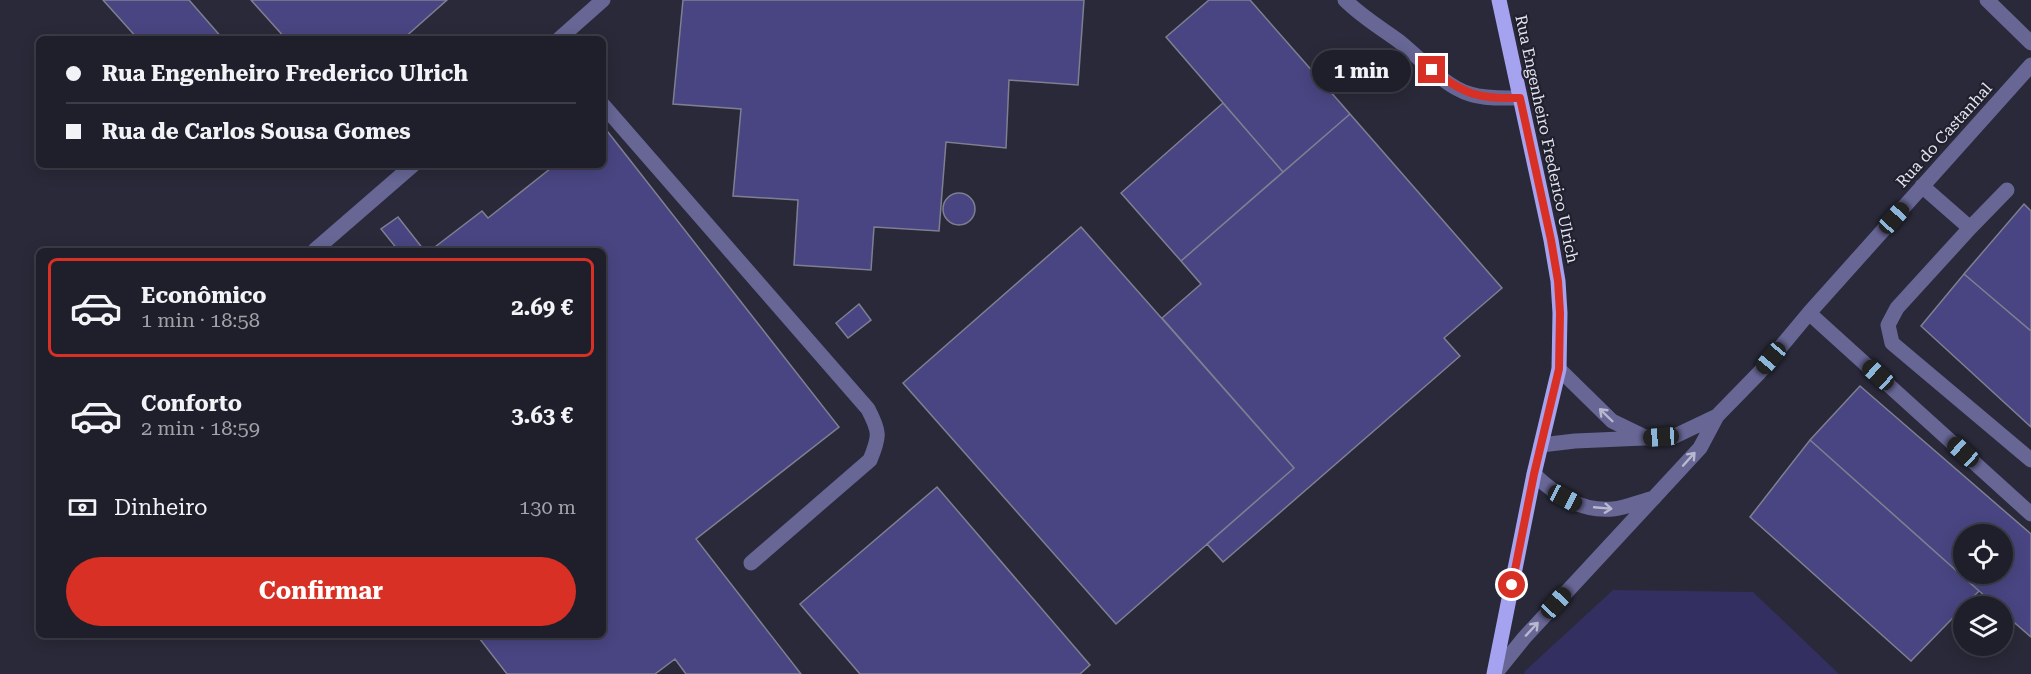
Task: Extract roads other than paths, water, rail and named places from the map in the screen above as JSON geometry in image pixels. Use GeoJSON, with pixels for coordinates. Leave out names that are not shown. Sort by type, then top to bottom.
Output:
{"type":"FeatureCollection","features":[{"type":"Feature","properties":{"kind":"main road","name":"Rua Engenheiro Frederico Ulrich"},"geometry":{"type":"LineString","coordinates":[[1495,674],[1534,474],[1559,369],[1560,313],[1558,281],[1499,0]]}},
{"type":"Feature","properties":{"kind":"street"},"geometry":{"type":"LineString","coordinates":[[562,36],[603,0]]}},
{"type":"Feature","properties":{"kind":"street"},"geometry":{"type":"LineString","coordinates":[[1345,0],[1362,16],[1400,42],[1432,70],[1469,94],[1495,98],[1520,98]]}},
{"type":"Feature","properties":{"kind":"street"},"geometry":{"type":"LineString","coordinates":[[1987,0],[2031,43]]}},
{"type":"Feature","properties":{"kind":"street","name":"Rua do Castanhal"},"geometry":{"type":"LineString","coordinates":[[1495,674],[1524,638],[1700,447],[1717,416],[1758,373],[2031,65]]}},
{"type":"Feature","properties":{"kind":"street"},"geometry":{"type":"LineString","coordinates":[[606,108],[868,409],[875,423],[878,441],[870,460],[751,563]]}},
{"type":"Feature","properties":{"kind":"street"},"geometry":{"type":"LineString","coordinates":[[317,248],[410,168]]}},
{"type":"Feature","properties":{"kind":"street"},"geometry":{"type":"LineString","coordinates":[[1922,186],[1970,228]]}},
{"type":"Feature","properties":{"kind":"street"},"geometry":{"type":"LineString","coordinates":[[2007,190],[1897,308],[1888,325],[1893,343],[2031,460]]}},
{"type":"Feature","properties":{"kind":"street"},"geometry":{"type":"LineString","coordinates":[[1809,313],[2031,514]]}},
{"type":"Feature","properties":{"kind":"street"},"geometry":{"type":"LineString","coordinates":[[1559,369],[1612,422],[1647,438]]}},
{"type":"Feature","properties":{"kind":"street","name":"Rua do Castanhal"},"geometry":{"type":"LineString","coordinates":[[1541,445],[1675,436],[1717,416]]}},
{"type":"Feature","properties":{"kind":"street"},"geometry":{"type":"LineString","coordinates":[[1534,474],[1550,490],[1581,506],[1613,509],[1655,498]]}}]}
